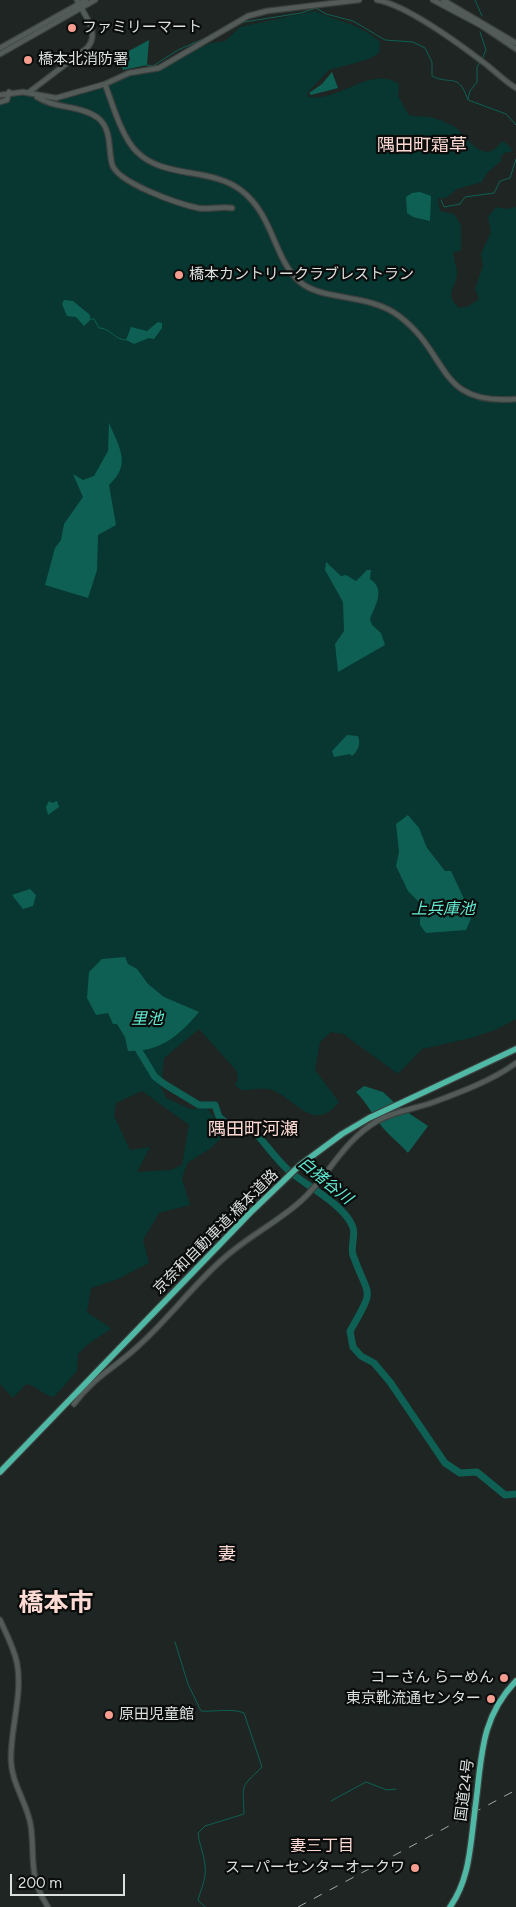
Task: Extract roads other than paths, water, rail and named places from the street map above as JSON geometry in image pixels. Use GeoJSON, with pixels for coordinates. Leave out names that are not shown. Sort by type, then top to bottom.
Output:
{"type":"FeatureCollection","features":[{"type":"Feature","properties":{"kind":"highway","name":"京奈和自動車道;橋本道路"},"geometry":{"type":"LineString","coordinates":[[0,1472],[268,1194],[314,1154],[369,1118],[516,1049]]}},
{"type":"Feature","properties":{"kind":"highway","name":"国道24号"},"geometry":{"type":"LineString","coordinates":[[450,1907],[458,1896],[465,1878],[476,1809],[483,1737],[502,1698],[516,1681]]}},
{"type":"Feature","properties":{"kind":"street"},"geometry":{"type":"LineString","coordinates":[[0,48],[86,0]]}},
{"type":"Feature","properties":{"kind":"street"},"geometry":{"type":"LineString","coordinates":[[0,54],[79,4],[95,0]]}},
{"type":"Feature","properties":{"kind":"street"},"geometry":{"type":"LineString","coordinates":[[34,96],[56,98],[105,84],[129,73],[159,68],[180,54],[209,40],[240,19],[267,11],[359,0]]}},
{"type":"Feature","properties":{"kind":"street"},"geometry":{"type":"LineString","coordinates":[[377,0],[392,3],[481,60],[516,88]]}},
{"type":"Feature","properties":{"kind":"street"},"geometry":{"type":"LineString","coordinates":[[433,0],[482,26],[516,49]]}},
{"type":"Feature","properties":{"kind":"street"},"geometry":{"type":"LineString","coordinates":[[443,0],[516,43]]}},
{"type":"Feature","properties":{"kind":"street"},"geometry":{"type":"LineString","coordinates":[[28,93],[90,45],[93,38],[92,31],[79,4]]}},
{"type":"Feature","properties":{"kind":"street"},"geometry":{"type":"LineString","coordinates":[[105,84],[128,140],[136,152],[157,164],[220,179],[243,192],[259,208],[290,272],[299,282],[316,290],[362,299],[386,308],[398,315],[420,334],[448,377],[461,389],[487,400],[516,399]]}},
{"type":"Feature","properties":{"kind":"street"},"geometry":{"type":"LineString","coordinates":[[0,102],[6,100],[9,92]]}},
{"type":"Feature","properties":{"kind":"street"},"geometry":{"type":"LineString","coordinates":[[0,95],[9,92],[28,93],[55,106],[88,113],[101,121],[106,130],[113,168],[124,179],[144,189],[198,208],[232,208]]}},
{"type":"Feature","properties":{"kind":"street"},"geometry":{"type":"LineString","coordinates":[[74,1404],[99,1376],[134,1350],[222,1259],[307,1195],[322,1179],[342,1150],[370,1126],[392,1114],[434,1102],[495,1076],[516,1063]]}},
{"type":"Feature","properties":{"kind":"street"},"geometry":{"type":"LineString","coordinates":[[0,1620],[16,1657],[18,1676],[12,1729],[13,1774],[30,1819],[32,1865],[36,1883],[48,1907]]}},
{"type":"Feature","properties":{"kind":"water"},"geometry":{"type":"Polygon","coordinates":[[[149,40],[147,65],[123,70],[118,57],[149,40]]]}},
{"type":"Feature","properties":{"kind":"water"},"geometry":{"type":"Polygon","coordinates":[[[332,72],[338,88],[311,95],[309,93],[322,84],[332,72]]]}},
{"type":"Feature","properties":{"kind":"water"},"geometry":{"type":"Polygon","coordinates":[[[420,192],[431,196],[430,221],[413,217],[407,213],[406,197],[412,193],[420,192]]]}},
{"type":"Feature","properties":{"kind":"water"},"geometry":{"type":"Polygon","coordinates":[[[64,300],[73,301],[90,315],[90,320],[84,326],[76,317],[67,316],[62,304],[64,300]]]}},
{"type":"Feature","properties":{"kind":"water"},"geometry":{"type":"Polygon","coordinates":[[[158,322],[162,323],[162,328],[154,339],[149,338],[134,344],[126,340],[131,327],[147,331],[158,322]]]}},
{"type":"Feature","properties":{"kind":"water"},"geometry":{"type":"Polygon","coordinates":[[[109,423],[119,448],[122,462],[120,470],[109,485],[116,525],[98,535],[97,570],[88,598],[45,585],[55,548],[61,540],[64,524],[83,497],[73,474],[83,480],[94,476],[108,451],[109,423]]]}},
{"type":"Feature","properties":{"kind":"water"},"geometry":{"type":"Polygon","coordinates":[[[326,562],[341,576],[346,575],[356,581],[367,570],[371,570],[370,579],[375,583],[378,598],[370,619],[372,625],[381,633],[385,645],[338,672],[335,644],[344,631],[343,602],[325,570],[326,562]]]}},
{"type":"Feature","properties":{"kind":"water"},"geometry":{"type":"Polygon","coordinates":[[[347,735],[358,736],[359,745],[357,750],[352,756],[350,754],[334,757],[332,751],[347,735]]]}},
{"type":"Feature","properties":{"kind":"water"},"geometry":{"type":"Polygon","coordinates":[[[49,801],[52,803],[57,801],[59,807],[48,815],[46,807],[49,801]]]}},
{"type":"Feature","properties":{"kind":"water","name":"上兵庫池"},"geometry":{"type":"Polygon","coordinates":[[[408,815],[419,828],[427,848],[445,871],[451,871],[465,901],[475,909],[466,930],[426,933],[420,925],[420,903],[408,891],[396,866],[399,852],[396,824],[408,815]]]}},
{"type":"Feature","properties":{"kind":"water"},"geometry":{"type":"Polygon","coordinates":[[[30,889],[36,895],[33,906],[23,909],[12,895],[30,889]]]}},
{"type":"Feature","properties":{"kind":"water","name":"里池"},"geometry":{"type":"Polygon","coordinates":[[[125,957],[128,964],[137,969],[148,984],[164,997],[199,1012],[176,1035],[150,1049],[128,1051],[125,1037],[117,1024],[113,1024],[108,1013],[96,1015],[87,998],[89,972],[102,959],[125,957]]]}},
{"type":"Feature","properties":{"kind":"water"},"geometry":{"type":"Polygon","coordinates":[[[364,1086],[383,1092],[398,1106],[428,1126],[408,1153],[383,1128],[356,1092],[364,1086]]]}},
{"type":"Feature","properties":{"kind":"waterway"},"geometry":{"type":"LineString","coordinates":[[475,0],[482,16]]}},
{"type":"Feature","properties":{"kind":"waterway"},"geometry":{"type":"LineString","coordinates":[[211,40],[244,22],[301,13],[316,8],[326,14],[353,21],[385,40],[413,42],[425,48],[432,62],[432,76],[457,82],[461,85],[468,100],[506,114],[516,125]]}},
{"type":"Feature","properties":{"kind":"waterway"},"geometry":{"type":"LineString","coordinates":[[480,32],[486,50],[482,59]]}},
{"type":"Feature","properties":{"kind":"waterway"},"geometry":{"type":"LineString","coordinates":[[146,65],[153,66],[178,50],[203,39]]}},
{"type":"Feature","properties":{"kind":"waterway"},"geometry":{"type":"LineString","coordinates":[[468,99],[470,91],[477,82],[477,67],[480,62]]}},
{"type":"Feature","properties":{"kind":"waterway"},"geometry":{"type":"LineString","coordinates":[[441,200],[444,207],[460,204],[465,197],[494,193],[500,181],[510,178],[516,159]]}},
{"type":"Feature","properties":{"kind":"waterway"},"geometry":{"type":"LineString","coordinates":[[90,319],[94,319],[99,328],[126,340]]}},
{"type":"Feature","properties":{"kind":"waterway","name":"白猪谷川"},"geometry":{"type":"LineString","coordinates":[[135,1044],[155,1077],[199,1105],[215,1105],[219,1117],[226,1123],[247,1124],[288,1170],[332,1202],[347,1217],[353,1228],[353,1255],[367,1293],[364,1306],[350,1331],[353,1347],[361,1356],[374,1363],[390,1382],[445,1463],[460,1473],[477,1472],[505,1495],[516,1494]]}},
{"type":"Feature","properties":{"kind":"waterway"},"geometry":{"type":"LineString","coordinates":[[175,1642],[188,1684],[201,1711],[229,1710],[244,1713],[262,1767],[244,1786],[244,1814],[205,1826],[198,1833],[205,1869],[198,1900],[205,1907]]}},
{"type":"Feature","properties":{"kind":"waterway"},"geometry":{"type":"LineString","coordinates":[[331,1801],[366,1782],[387,1790],[396,1789]]}},
{"type":"Feature","properties":{"kind":"railway"},"geometry":{"type":"LineString","coordinates":[[298,1907],[516,1790]]}},
{"type":"Feature","properties":{"kind":"place","name":"ファミリーマート"},"geometry":{"type":"Point","coordinates":[72,28]}},
{"type":"Feature","properties":{"kind":"place","name":"橋本北消防署"},"geometry":{"type":"Point","coordinates":[28,60]}},
{"type":"Feature","properties":{"kind":"place","name":"橋本カントリークラブレストラン"},"geometry":{"type":"Point","coordinates":[179,275]}},
{"type":"Feature","properties":{"kind":"place","name":"コーさん らーめん"},"geometry":{"type":"Point","coordinates":[504,1678]}},
{"type":"Feature","properties":{"kind":"place","name":"東京靴流通センター"},"geometry":{"type":"Point","coordinates":[491,1699]}},
{"type":"Feature","properties":{"kind":"place","name":"原田児童館"},"geometry":{"type":"Point","coordinates":[109,1715]}},
{"type":"Feature","properties":{"kind":"place","name":"スーパーセンターオークワ"},"geometry":{"type":"Point","coordinates":[415,1868]}},
{"type":"Feature","properties":{"kind":"district","name":"隅田町霜草"},"geometry":{"type":"Point","coordinates":[422,146]}},
{"type":"Feature","properties":{"kind":"district","name":"隅田町河瀬"},"geometry":{"type":"Point","coordinates":[253,1130]}},
{"type":"Feature","properties":{"kind":"district","name":"妻"},"geometry":{"type":"Point","coordinates":[227,1555]}},
{"type":"Feature","properties":{"kind":"district","name":"橋本市"},"geometry":{"type":"Point","coordinates":[56,1604]}},
{"type":"Feature","properties":{"kind":"district","name":"妻三丁目"},"geometry":{"type":"Point","coordinates":[322,1846]}}]}
